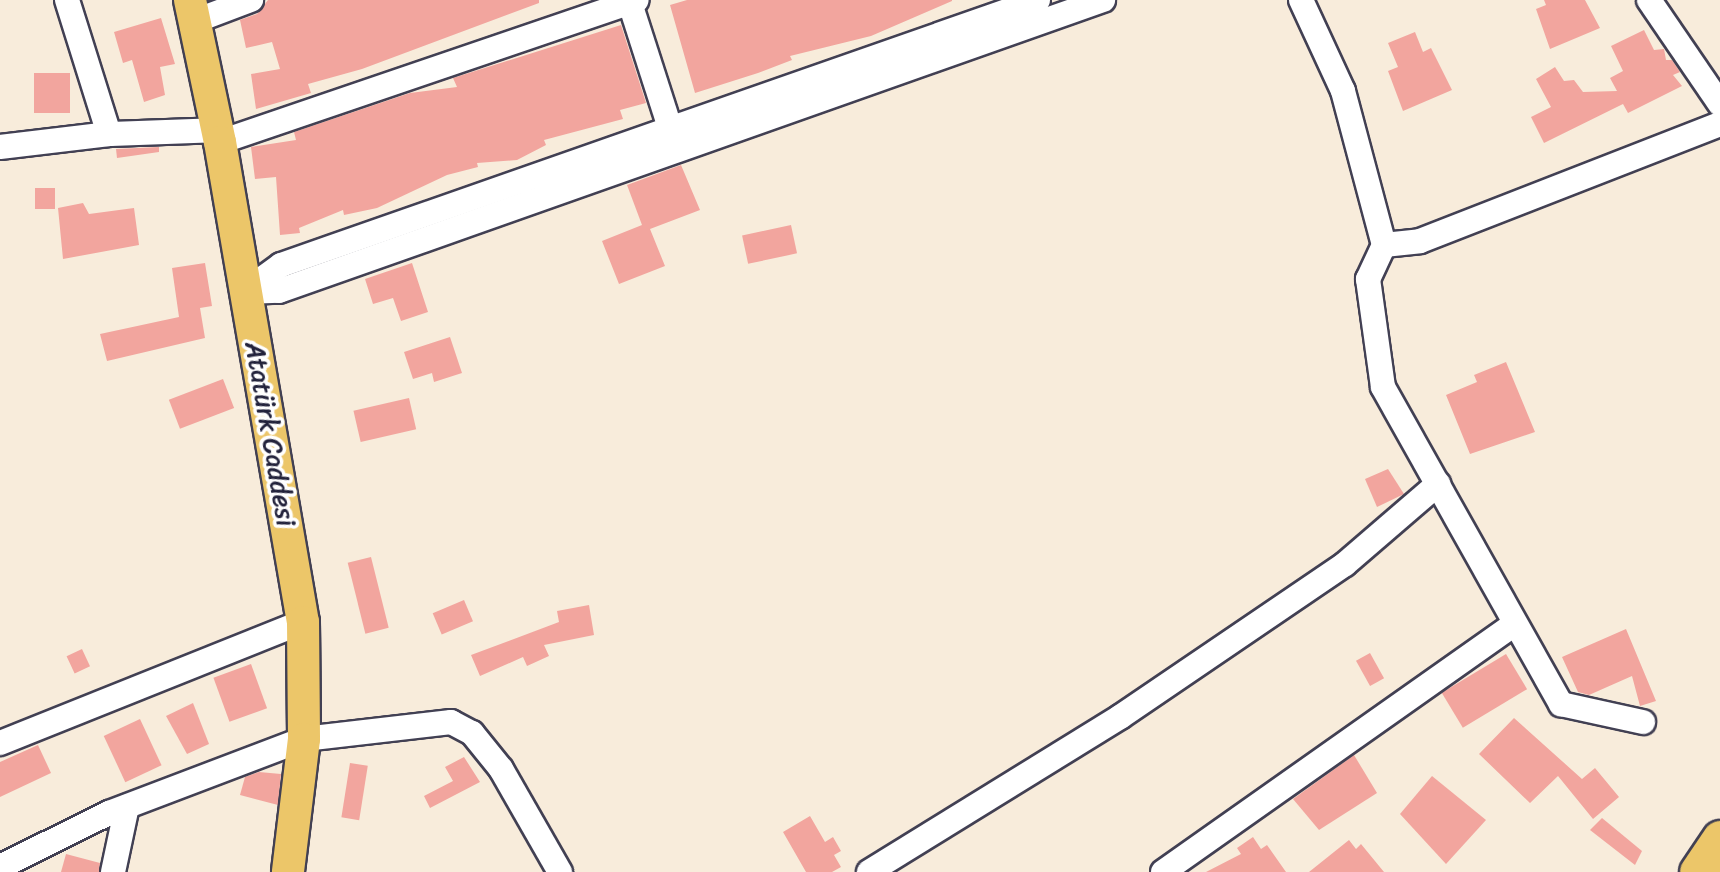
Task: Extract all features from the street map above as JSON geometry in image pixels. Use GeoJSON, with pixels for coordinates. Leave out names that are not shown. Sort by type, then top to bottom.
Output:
{"type":"FeatureCollection","features":[{"type":"Feature","properties":{"kind":"highway"},"geometry":{"type":"LineString","coordinates":[[1698,872],[1720,839]]}},
{"type":"Feature","properties":{"kind":"main road","name":"Atatürk Caddesi"},"geometry":{"type":"LineString","coordinates":[[192,10],[218,136],[303,622],[304,739],[288,872]]}},
{"type":"Feature","properties":{"kind":"street"},"geometry":{"type":"LineString","coordinates":[[67,0],[108,134]]}},
{"type":"Feature","properties":{"kind":"street"},"geometry":{"type":"LineString","coordinates":[[192,10],[251,0]]}},
{"type":"Feature","properties":{"kind":"street"},"geometry":{"type":"LineString","coordinates":[[244,292],[279,291],[1103,0]]}},
{"type":"Feature","properties":{"kind":"street"},"geometry":{"type":"LineString","coordinates":[[1301,0],[1343,91],[1384,245],[1368,279],[1383,387],[1513,625],[1561,704],[1643,722]]}},
{"type":"Feature","properties":{"kind":"street"},"geometry":{"type":"LineString","coordinates":[[1649,0],[1720,104]]}},
{"type":"Feature","properties":{"kind":"street"},"geometry":{"type":"LineString","coordinates":[[0,147],[108,134],[218,136],[631,1],[670,128]]}},
{"type":"Feature","properties":{"kind":"street"},"geometry":{"type":"LineString","coordinates":[[244,292],[281,265],[1028,2]]}},
{"type":"Feature","properties":{"kind":"street"},"geometry":{"type":"LineString","coordinates":[[1384,245],[1420,241],[1720,124]]}},
{"type":"Feature","properties":{"kind":"street"},"geometry":{"type":"LineString","coordinates":[[869,872],[1120,717],[1345,564],[1438,484]]}},
{"type":"Feature","properties":{"kind":"street"},"geometry":{"type":"LineString","coordinates":[[0,743],[303,622]]}},
{"type":"Feature","properties":{"kind":"street"},"geometry":{"type":"LineString","coordinates":[[1163,872],[1513,625]]}},
{"type":"Feature","properties":{"kind":"street"},"geometry":{"type":"LineString","coordinates":[[0,867],[127,806],[304,739],[451,722],[472,733],[501,769],[554,870]]}},
{"type":"Feature","properties":{"kind":"street"},"geometry":{"type":"LineString","coordinates":[[113,872],[127,806]]}},
{"type":"Feature","properties":{"kind":"building"},"geometry":{"type":"Polygon","coordinates":[[[268,0],[539,0],[539,3],[362,69],[308,84],[311,93],[256,109],[251,74],[280,69],[272,42],[246,48],[240,20],[257,14],[268,0]]]}},
{"type":"Feature","properties":{"kind":"building"},"geometry":{"type":"Polygon","coordinates":[[[687,0],[952,1],[871,36],[790,56],[792,60],[695,93],[670,5],[687,0]]]}},
{"type":"Feature","properties":{"kind":"building"},"geometry":{"type":"Polygon","coordinates":[[[1544,0],[1585,0],[1600,28],[1550,49],[1536,9],[1546,5],[1544,0]]]}},
{"type":"Feature","properties":{"kind":"building"},"geometry":{"type":"Polygon","coordinates":[[[161,18],[175,64],[160,67],[165,95],[144,102],[132,60],[123,63],[114,32],[161,18]]]}},
{"type":"Feature","properties":{"kind":"building"},"geometry":{"type":"Polygon","coordinates":[[[621,25],[646,103],[620,110],[623,119],[544,140],[546,145],[517,160],[477,163],[478,167],[447,175],[377,208],[344,215],[343,210],[299,228],[300,233],[280,235],[276,177],[255,179],[251,147],[296,140],[294,132],[410,93],[457,87],[453,78],[621,25]]]}},
{"type":"Feature","properties":{"kind":"building"},"geometry":{"type":"Polygon","coordinates":[[[1644,30],[1654,50],[1664,49],[1666,60],[1672,60],[1680,72],[1673,75],[1682,86],[1628,113],[1623,104],[1544,143],[1531,117],[1551,107],[1536,79],[1555,67],[1564,81],[1574,80],[1583,92],[1617,91],[1610,78],[1623,71],[1611,46],[1644,30]]]}},
{"type":"Feature","properties":{"kind":"building"},"geometry":{"type":"Polygon","coordinates":[[[1415,32],[1423,52],[1431,48],[1452,90],[1403,111],[1388,71],[1398,67],[1388,43],[1415,32]]]}},
{"type":"Feature","properties":{"kind":"building"},"geometry":{"type":"Polygon","coordinates":[[[34,73],[70,73],[70,113],[34,113],[34,73]]]}},
{"type":"Feature","properties":{"kind":"building"},"geometry":{"type":"Polygon","coordinates":[[[159,147],[159,152],[117,158],[116,149],[159,147]]]}},
{"type":"Feature","properties":{"kind":"building"},"geometry":{"type":"Polygon","coordinates":[[[681,165],[700,210],[650,229],[665,266],[619,284],[602,241],[642,225],[627,185],[681,165]]]}},
{"type":"Feature","properties":{"kind":"building"},"geometry":{"type":"Polygon","coordinates":[[[35,188],[55,188],[55,209],[35,209],[35,188]]]}},
{"type":"Feature","properties":{"kind":"building"},"geometry":{"type":"Polygon","coordinates":[[[83,203],[89,214],[134,208],[139,245],[63,259],[58,208],[83,203]]]}},
{"type":"Feature","properties":{"kind":"building"},"geometry":{"type":"Polygon","coordinates":[[[791,225],[797,253],[748,264],[742,235],[791,225]]]}},
{"type":"Feature","properties":{"kind":"building"},"geometry":{"type":"Polygon","coordinates":[[[205,263],[212,306],[200,308],[205,338],[107,361],[100,334],[179,317],[172,268],[205,263]]]}},
{"type":"Feature","properties":{"kind":"building"},"geometry":{"type":"Polygon","coordinates":[[[412,263],[428,312],[401,321],[393,298],[373,304],[365,279],[412,263]]]}},
{"type":"Feature","properties":{"kind":"building"},"geometry":{"type":"Polygon","coordinates":[[[450,337],[462,373],[434,382],[432,373],[413,379],[404,352],[450,337]]]}},
{"type":"Feature","properties":{"kind":"building"},"geometry":{"type":"Polygon","coordinates":[[[1506,362],[1535,432],[1470,454],[1446,395],[1477,382],[1474,375],[1506,362]]]}},
{"type":"Feature","properties":{"kind":"building"},"geometry":{"type":"Polygon","coordinates":[[[223,379],[234,408],[180,429],[169,400],[223,379]]]}},
{"type":"Feature","properties":{"kind":"building"},"geometry":{"type":"Polygon","coordinates":[[[409,398],[416,429],[361,442],[353,411],[409,398]]]}},
{"type":"Feature","properties":{"kind":"building"},"geometry":{"type":"Polygon","coordinates":[[[1388,469],[1404,494],[1377,507],[1365,479],[1388,469]]]}},
{"type":"Feature","properties":{"kind":"building"},"geometry":{"type":"Polygon","coordinates":[[[371,557],[389,628],[365,634],[348,563],[371,557]]]}},
{"type":"Feature","properties":{"kind":"building"},"geometry":{"type":"Polygon","coordinates":[[[464,600],[473,621],[442,634],[433,613],[464,600]]]}},
{"type":"Feature","properties":{"kind":"building"},"geometry":{"type":"Polygon","coordinates":[[[589,605],[594,635],[544,645],[549,656],[527,666],[523,657],[480,676],[471,655],[559,622],[557,611],[589,605]]]}},
{"type":"Feature","properties":{"kind":"building"},"geometry":{"type":"Polygon","coordinates":[[[1626,629],[1656,701],[1640,706],[1632,676],[1589,695],[1578,692],[1562,657],[1626,629]]]}},
{"type":"Feature","properties":{"kind":"building"},"geometry":{"type":"Polygon","coordinates":[[[82,649],[90,666],[75,673],[67,656],[82,649]]]}},
{"type":"Feature","properties":{"kind":"building"},"geometry":{"type":"Polygon","coordinates":[[[1370,653],[1384,678],[1370,686],[1356,661],[1370,653]]]}},
{"type":"Feature","properties":{"kind":"building"},"geometry":{"type":"Polygon","coordinates":[[[1506,654],[1527,689],[1463,728],[1442,693],[1506,654]]]}},
{"type":"Feature","properties":{"kind":"building"},"geometry":{"type":"Polygon","coordinates":[[[251,664],[267,708],[229,722],[213,678],[251,664]]]}},
{"type":"Feature","properties":{"kind":"building"},"geometry":{"type":"Polygon","coordinates":[[[193,703],[209,744],[187,754],[166,716],[193,703]]]}},
{"type":"Feature","properties":{"kind":"building"},"geometry":{"type":"Polygon","coordinates":[[[1514,718],[1582,779],[1595,768],[1619,797],[1593,819],[1558,776],[1530,803],[1479,754],[1514,718]]]}},
{"type":"Feature","properties":{"kind":"building"},"geometry":{"type":"Polygon","coordinates":[[[140,719],[162,765],[125,782],[104,736],[140,719]]]}},
{"type":"Feature","properties":{"kind":"building"},"geometry":{"type":"Polygon","coordinates":[[[38,745],[51,773],[0,797],[0,762],[38,745]]]}},
{"type":"Feature","properties":{"kind":"building"},"geometry":{"type":"Polygon","coordinates":[[[1354,755],[1377,793],[1319,830],[1293,799],[1354,755]]]}},
{"type":"Feature","properties":{"kind":"building"},"geometry":{"type":"Polygon","coordinates":[[[464,757],[480,782],[430,808],[424,796],[453,781],[445,767],[464,757]]]}},
{"type":"Feature","properties":{"kind":"building"},"geometry":{"type":"Polygon","coordinates":[[[350,763],[368,766],[359,820],[341,817],[350,763]]]}},
{"type":"Feature","properties":{"kind":"building"},"geometry":{"type":"Polygon","coordinates":[[[259,772],[281,774],[278,805],[240,795],[245,777],[259,772]]]}},
{"type":"Feature","properties":{"kind":"building"},"geometry":{"type":"Polygon","coordinates":[[[1432,776],[1486,820],[1446,864],[1400,814],[1432,776]]]}},
{"type":"Feature","properties":{"kind":"building"},"geometry":{"type":"Polygon","coordinates":[[[810,816],[825,842],[833,837],[841,851],[834,855],[841,867],[832,872],[806,872],[783,832],[810,816]]]}},
{"type":"Feature","properties":{"kind":"building"},"geometry":{"type":"Polygon","coordinates":[[[1602,818],[1642,851],[1635,865],[1590,830],[1602,818]]]}},
{"type":"Feature","properties":{"kind":"building"},"geometry":{"type":"Polygon","coordinates":[[[1253,837],[1261,849],[1267,845],[1286,872],[1206,872],[1241,854],[1237,848],[1253,837]]]}},
{"type":"Feature","properties":{"kind":"building"},"geometry":{"type":"Polygon","coordinates":[[[1349,840],[1356,849],[1361,844],[1384,872],[1309,872],[1349,840]]]}},
{"type":"Feature","properties":{"kind":"building"},"geometry":{"type":"Polygon","coordinates":[[[66,854],[100,863],[99,872],[61,872],[66,854]]]}}]}
